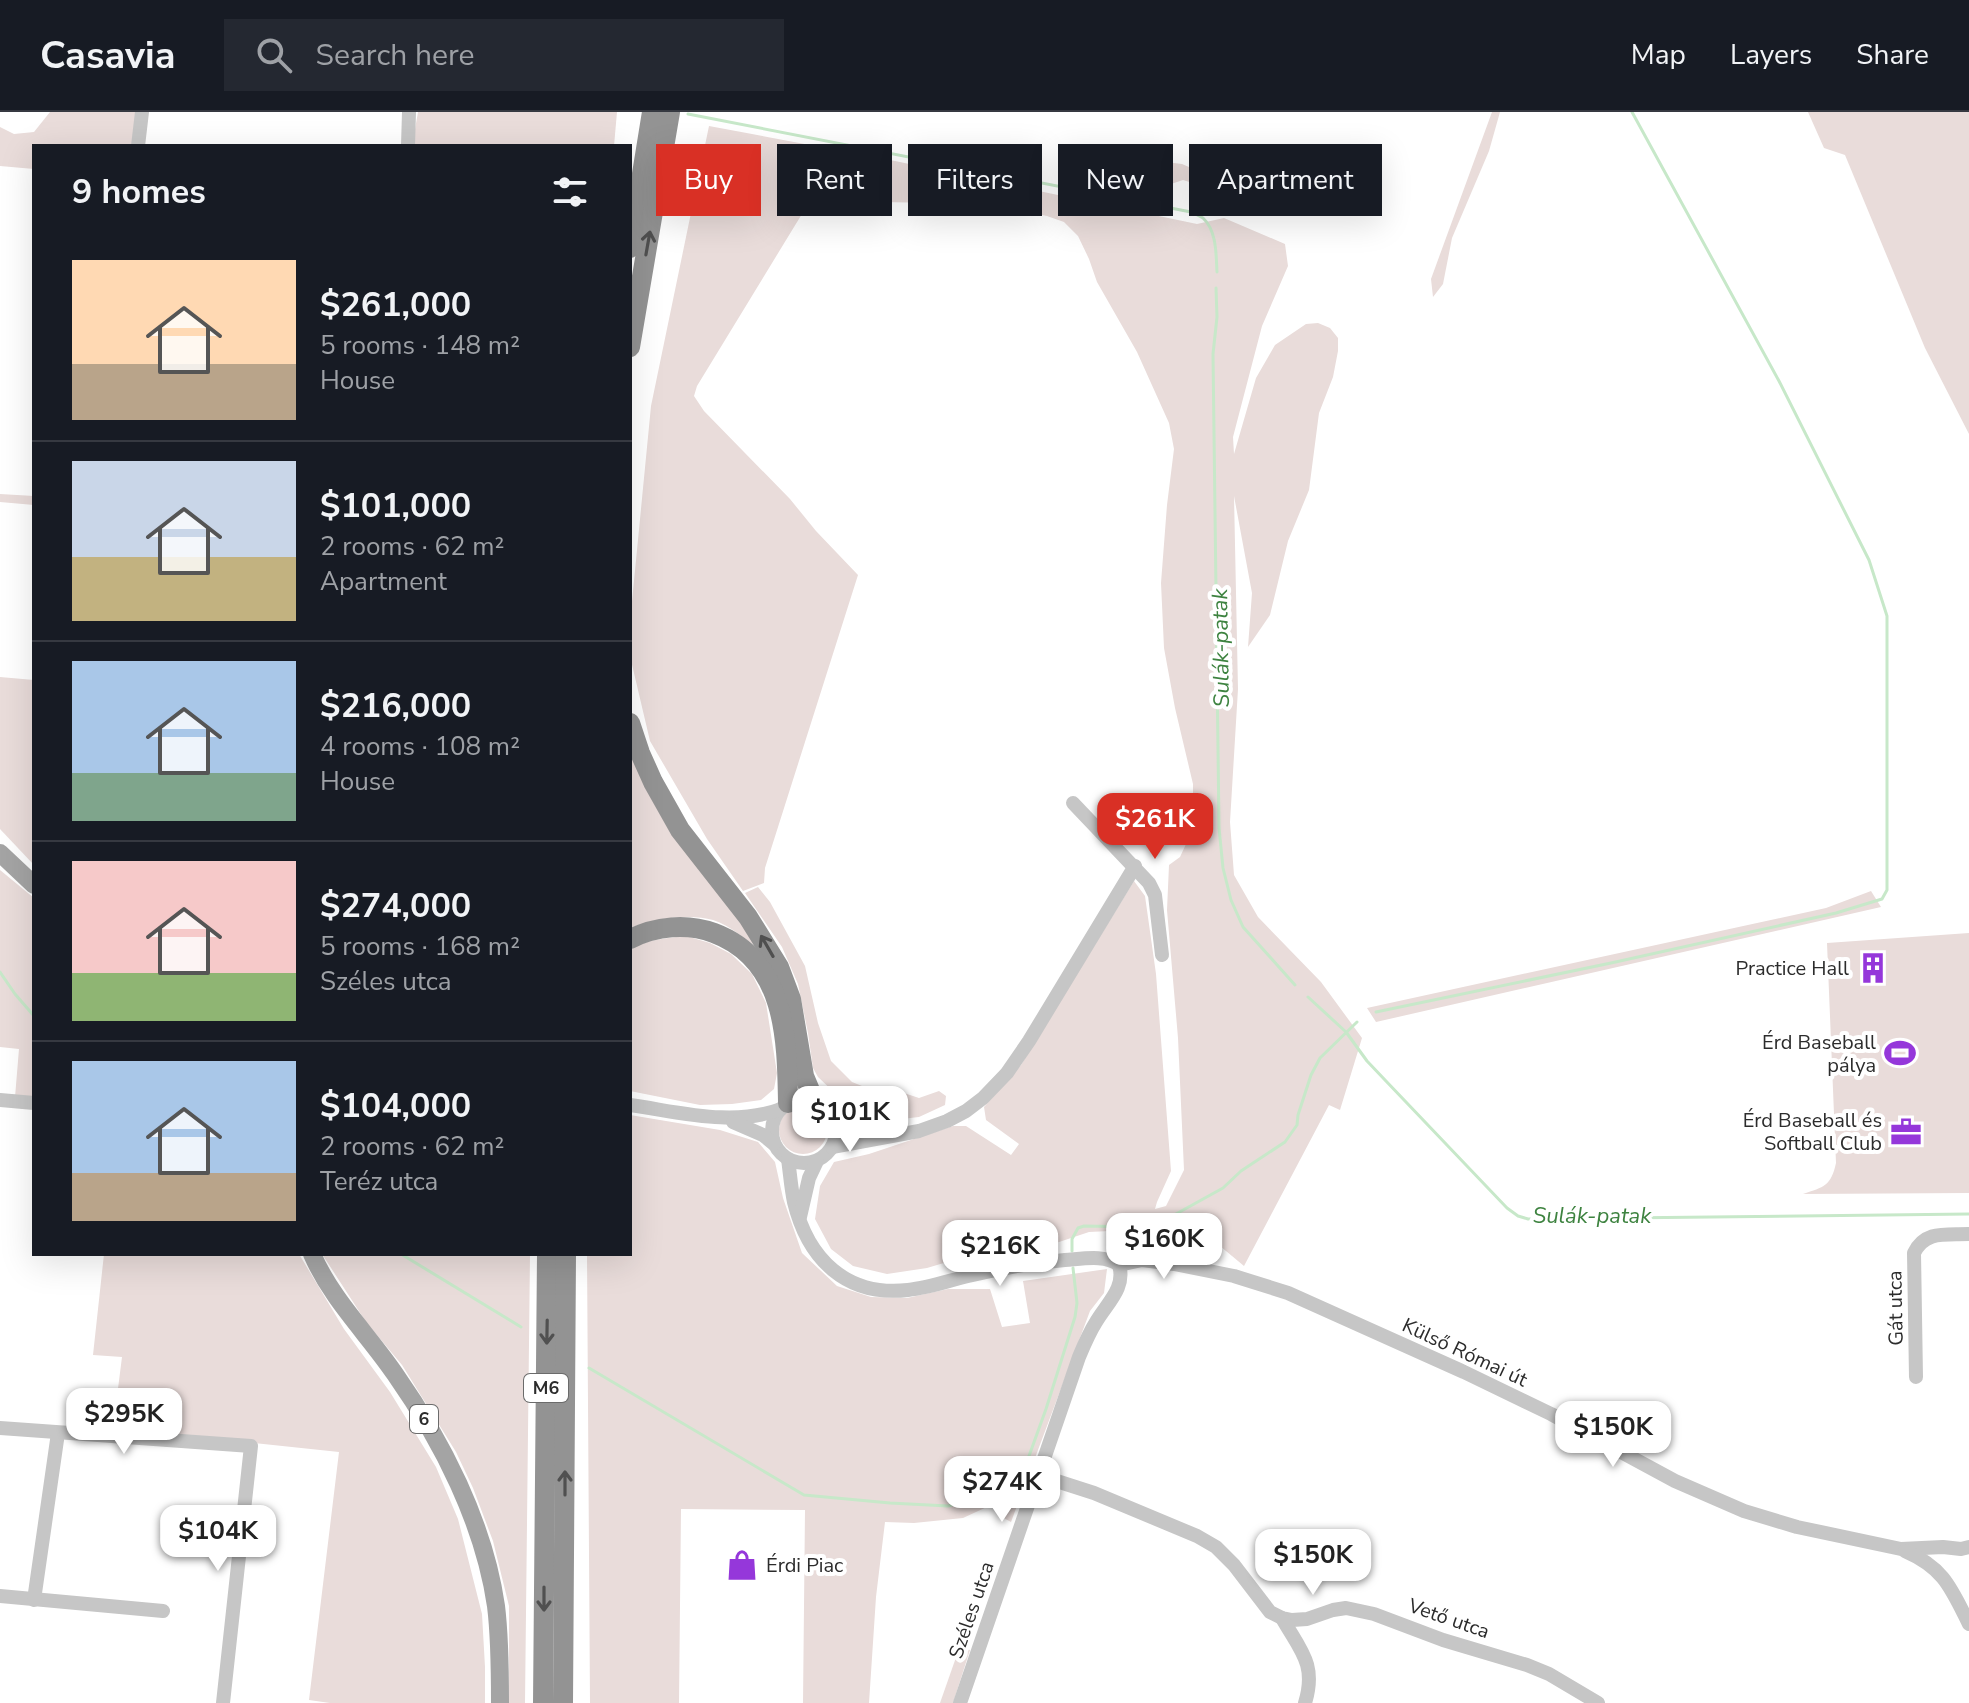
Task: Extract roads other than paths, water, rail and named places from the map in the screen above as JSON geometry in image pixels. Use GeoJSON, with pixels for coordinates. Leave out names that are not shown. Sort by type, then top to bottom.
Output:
{"type":"FeatureCollection","features":[{"type":"Feature","properties":{"kind":"highway"},"geometry":{"type":"LineString","coordinates":[[632,236],[652,112]]}},
{"type":"Feature","properties":{"kind":"highway"},"geometry":{"type":"LineString","coordinates":[[632,335],[670,112]]}},
{"type":"Feature","properties":{"kind":"highway"},"geometry":{"type":"LineString","coordinates":[[632,729],[653,782],[680,830],[748,917],[779,967],[791,999],[804,1076],[822,1105]]}},
{"type":"Feature","properties":{"kind":"highway"},"geometry":{"type":"LineString","coordinates":[[632,938],[670,927],[699,929],[727,939],[756,961],[772,987],[779,1007],[787,1059],[785,1106]]}},
{"type":"Feature","properties":{"kind":"highway","name":"M6"},"geometry":{"type":"LineString","coordinates":[[543,1703],[547,1256]]}},
{"type":"Feature","properties":{"kind":"highway","name":"M6"},"geometry":{"type":"LineString","coordinates":[[563,1703],[566,1256]]}},
{"type":"Feature","properties":{"kind":"main road"},"geometry":{"type":"LineString","coordinates":[[0,853],[32,883]]}},
{"type":"Feature","properties":{"kind":"main road","name":"6"},"geometry":{"type":"LineString","coordinates":[[313,1256],[328,1286],[394,1373],[449,1462],[477,1535],[492,1590],[498,1631],[500,1703]]}},
{"type":"Feature","properties":{"kind":"street"},"geometry":{"type":"LineString","coordinates":[[138,144],[142,112]]}},
{"type":"Feature","properties":{"kind":"street"},"geometry":{"type":"LineString","coordinates":[[408,144],[409,112]]}},
{"type":"Feature","properties":{"kind":"street"},"geometry":{"type":"LineString","coordinates":[[1073,803],[1149,883],[1155,895],[1162,955]]}},
{"type":"Feature","properties":{"kind":"street"},"geometry":{"type":"LineString","coordinates":[[632,1105],[725,1118],[758,1116],[805,1098],[850,1123],[873,1130],[904,1132],[919,1131],[966,1111],[1007,1073],[1135,866]]}},
{"type":"Feature","properties":{"kind":"street"},"geometry":{"type":"LineString","coordinates":[[0,1100],[32,1103]]}},
{"type":"Feature","properties":{"kind":"street"},"geometry":{"type":"LineString","coordinates":[[785,1106],[772,1125],[775,1145],[788,1159],[808,1163],[826,1155],[832,1147],[837,1128],[835,1119],[822,1105]]}},
{"type":"Feature","properties":{"kind":"street"},"geometry":{"type":"LineString","coordinates":[[725,1118],[763,1135],[775,1145]]}},
{"type":"Feature","properties":{"kind":"street"},"geometry":{"type":"LineString","coordinates":[[832,1147],[904,1132]]}},
{"type":"Feature","properties":{"kind":"street","name":"Külső Római út"},"geometry":{"type":"LineString","coordinates":[[788,1159],[794,1205],[805,1234],[823,1262],[844,1279],[873,1290],[920,1289],[1006,1267],[1052,1261],[1105,1259],[1119,1265],[1142,1260],[1234,1276],[1288,1293],[1464,1372],[1551,1414],[1675,1481],[1756,1515],[1901,1549],[1965,1548]]}},
{"type":"Feature","properties":{"kind":"street"},"geometry":{"type":"LineString","coordinates":[[800,1217],[809,1178],[817,1161]]}},
{"type":"Feature","properties":{"kind":"street","name":"Gát utca"},"geometry":{"type":"LineString","coordinates":[[1916,1377],[1914,1253],[1927,1238],[1969,1234]]}},
{"type":"Feature","properties":{"kind":"street","name":"Széles utca"},"geometry":{"type":"LineString","coordinates":[[960,1703],[1079,1357],[1096,1321],[1120,1284],[1122,1274],[1119,1265]]}},
{"type":"Feature","properties":{"kind":"street"},"geometry":{"type":"LineString","coordinates":[[0,1428],[251,1446],[223,1703]]}},
{"type":"Feature","properties":{"kind":"street"},"geometry":{"type":"LineString","coordinates":[[34,1600],[58,1433]]}},
{"type":"Feature","properties":{"kind":"street"},"geometry":{"type":"LineString","coordinates":[[1038,1475],[1094,1493],[1216,1547],[1270,1612],[1282,1618],[1308,1667],[1310,1677],[1305,1703]]}},
{"type":"Feature","properties":{"kind":"street"},"geometry":{"type":"LineString","coordinates":[[1948,1583],[1947,1560],[1952,1553],[1965,1548]]}},
{"type":"Feature","properties":{"kind":"street"},"geometry":{"type":"LineString","coordinates":[[1901,1549],[1922,1558],[1938,1571],[1948,1583],[1969,1624]]}},
{"type":"Feature","properties":{"kind":"street"},"geometry":{"type":"LineString","coordinates":[[0,1596],[163,1611]]}},
{"type":"Feature","properties":{"kind":"street","name":"Vető utca"},"geometry":{"type":"LineString","coordinates":[[1282,1618],[1307,1619],[1346,1608],[1374,1614],[1443,1640],[1527,1665],[1598,1703]]}},
{"type":"Feature","properties":{"kind":"waterway"},"geometry":{"type":"LineString","coordinates":[[1376,1012],[1836,913],[1882,899],[1887,890],[1887,616],[1869,560],[1779,381],[1632,112]]}},
{"type":"Feature","properties":{"kind":"waterway","name":"Sulák-patak"},"geometry":{"type":"LineString","coordinates":[[688,114],[1191,212],[1208,223],[1215,244],[1217,272]]}},
{"type":"Feature","properties":{"kind":"waterway","name":"Sulák-patak"},"geometry":{"type":"LineString","coordinates":[[1216,288],[1213,354],[1219,828],[1223,868],[1231,900],[1243,927],[1295,985]]}},
{"type":"Feature","properties":{"kind":"waterway"},"geometry":{"type":"LineString","coordinates":[[0,972],[32,1014]]}},
{"type":"Feature","properties":{"kind":"waterway","name":"Sulák-patak"},"geometry":{"type":"LineString","coordinates":[[1308,997],[1346,1032],[1367,1061],[1518,1216],[1528,1219],[1969,1214]]}},
{"type":"Feature","properties":{"kind":"waterway"},"geometry":{"type":"LineString","coordinates":[[1072,1251],[1072,1239],[1078,1228],[1156,1225],[1223,1188],[1241,1171],[1285,1142],[1297,1125],[1311,1075],[1320,1058],[1357,1022]]}},
{"type":"Feature","properties":{"kind":"waterway"},"geometry":{"type":"LineString","coordinates":[[404,1256],[521,1327]]}},
{"type":"Feature","properties":{"kind":"waterway"},"geometry":{"type":"LineString","coordinates":[[589,1368],[804,1495],[948,1506],[997,1492],[1025,1467],[1075,1317],[1077,1303],[1073,1268]]}},
{"type":"Feature","properties":{"kind":"place","name":"Practice Hall"},"geometry":{"type":"Point","coordinates":[1873,968]}},
{"type":"Feature","properties":{"kind":"place","name":"Érd Baseball pálya"},"geometry":{"type":"Point","coordinates":[1900,1053]}},
{"type":"Feature","properties":{"kind":"place","name":"Érd Baseball és Softball Club"},"geometry":{"type":"Point","coordinates":[1906,1132]}},
{"type":"Feature","properties":{"kind":"place","name":"Érdi Piac"},"geometry":{"type":"Point","coordinates":[742,1565]}}]}
